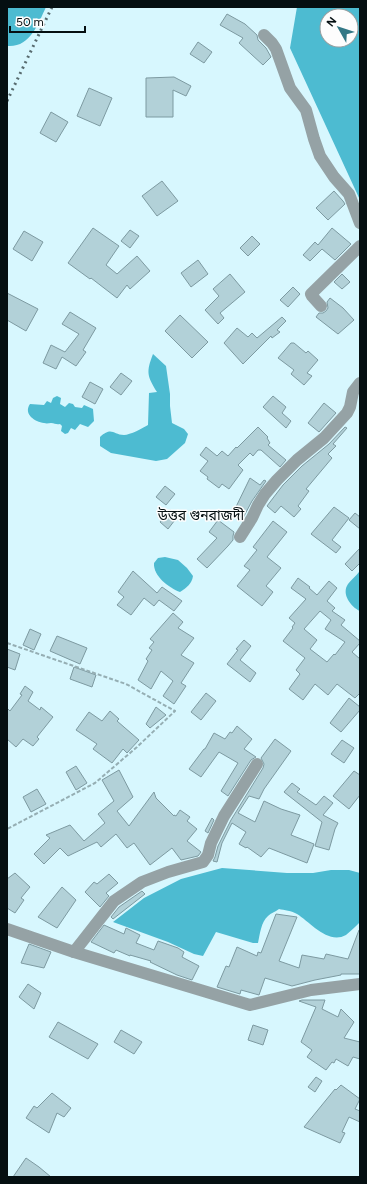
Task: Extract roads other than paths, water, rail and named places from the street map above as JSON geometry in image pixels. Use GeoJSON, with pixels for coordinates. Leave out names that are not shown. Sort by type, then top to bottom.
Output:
{"type":"FeatureCollection","features":[{"type":"Feature","properties":{"kind":"street"},"geometry":{"type":"LineString","coordinates":[[264,35],[276,49],[290,88],[306,110],[320,156],[334,177],[349,194],[360,223]]}},
{"type":"Feature","properties":{"kind":"street"},"geometry":{"type":"LineString","coordinates":[[321,306],[311,294],[360,246]]}},
{"type":"Feature","properties":{"kind":"street"},"geometry":{"type":"LineString","coordinates":[[240,537],[265,494],[297,460],[324,438],[346,413],[350,407],[353,392],[360,383]]}},
{"type":"Feature","properties":{"kind":"street"},"geometry":{"type":"LineString","coordinates":[[74,952],[114,901],[142,882],[168,872],[202,862],[208,855],[211,844],[224,816],[257,764]]}},
{"type":"Feature","properties":{"kind":"street"},"geometry":{"type":"LineString","coordinates":[[7,928],[74,952],[250,1005],[312,990],[360,984]]}},
{"type":"Feature","properties":{"kind":"water"},"geometry":{"type":"Polygon","coordinates":[[[7,7],[46,7],[32,34],[22,43],[15,46],[7,46],[7,7]]]}},
{"type":"Feature","properties":{"kind":"water"},"geometry":{"type":"Polygon","coordinates":[[[297,7],[360,7],[360,200],[290,48],[297,7]]]}},
{"type":"Feature","properties":{"kind":"water"},"geometry":{"type":"Polygon","coordinates":[[[153,354],[166,366],[172,423],[184,429],[188,434],[185,443],[167,459],[156,461],[111,453],[100,446],[100,437],[107,432],[127,435],[148,425],[149,393],[157,392],[149,378],[149,365],[153,354]]]}},
{"type":"Feature","properties":{"kind":"water"},"geometry":{"type":"Polygon","coordinates":[[[57,396],[61,398],[60,404],[65,407],[69,403],[73,404],[75,407],[82,408],[84,405],[93,409],[94,421],[88,427],[80,424],[75,430],[71,428],[68,433],[65,434],[61,431],[62,426],[60,424],[41,422],[31,417],[28,411],[30,404],[44,405],[47,401],[51,403],[53,398],[57,396]]]}},
{"type":"Feature","properties":{"kind":"water"},"geometry":{"type":"Polygon","coordinates":[[[165,557],[178,560],[193,576],[190,584],[180,592],[171,588],[162,581],[154,568],[154,563],[158,558],[165,557]]]}},
{"type":"Feature","properties":{"kind":"water"},"geometry":{"type":"Polygon","coordinates":[[[359,572],[360,611],[350,603],[346,596],[346,588],[348,584],[359,572]]]}},
{"type":"Feature","properties":{"kind":"water"},"geometry":{"type":"Polygon","coordinates":[[[222,868],[287,873],[313,873],[331,870],[349,870],[360,873],[360,922],[346,935],[333,937],[326,935],[297,914],[279,909],[269,915],[264,921],[258,943],[253,943],[216,932],[203,956],[194,954],[168,942],[113,922],[144,898],[181,879],[222,868]]]}},
{"type":"Feature","properties":{"kind":"railway"},"geometry":{"type":"LineString","coordinates":[[7,101],[52,7]]}},
{"type":"Feature","properties":{"kind":"district","name":"উত্তর গুনরাজদী"},"geometry":{"type":"Point","coordinates":[201,515]}}]}
